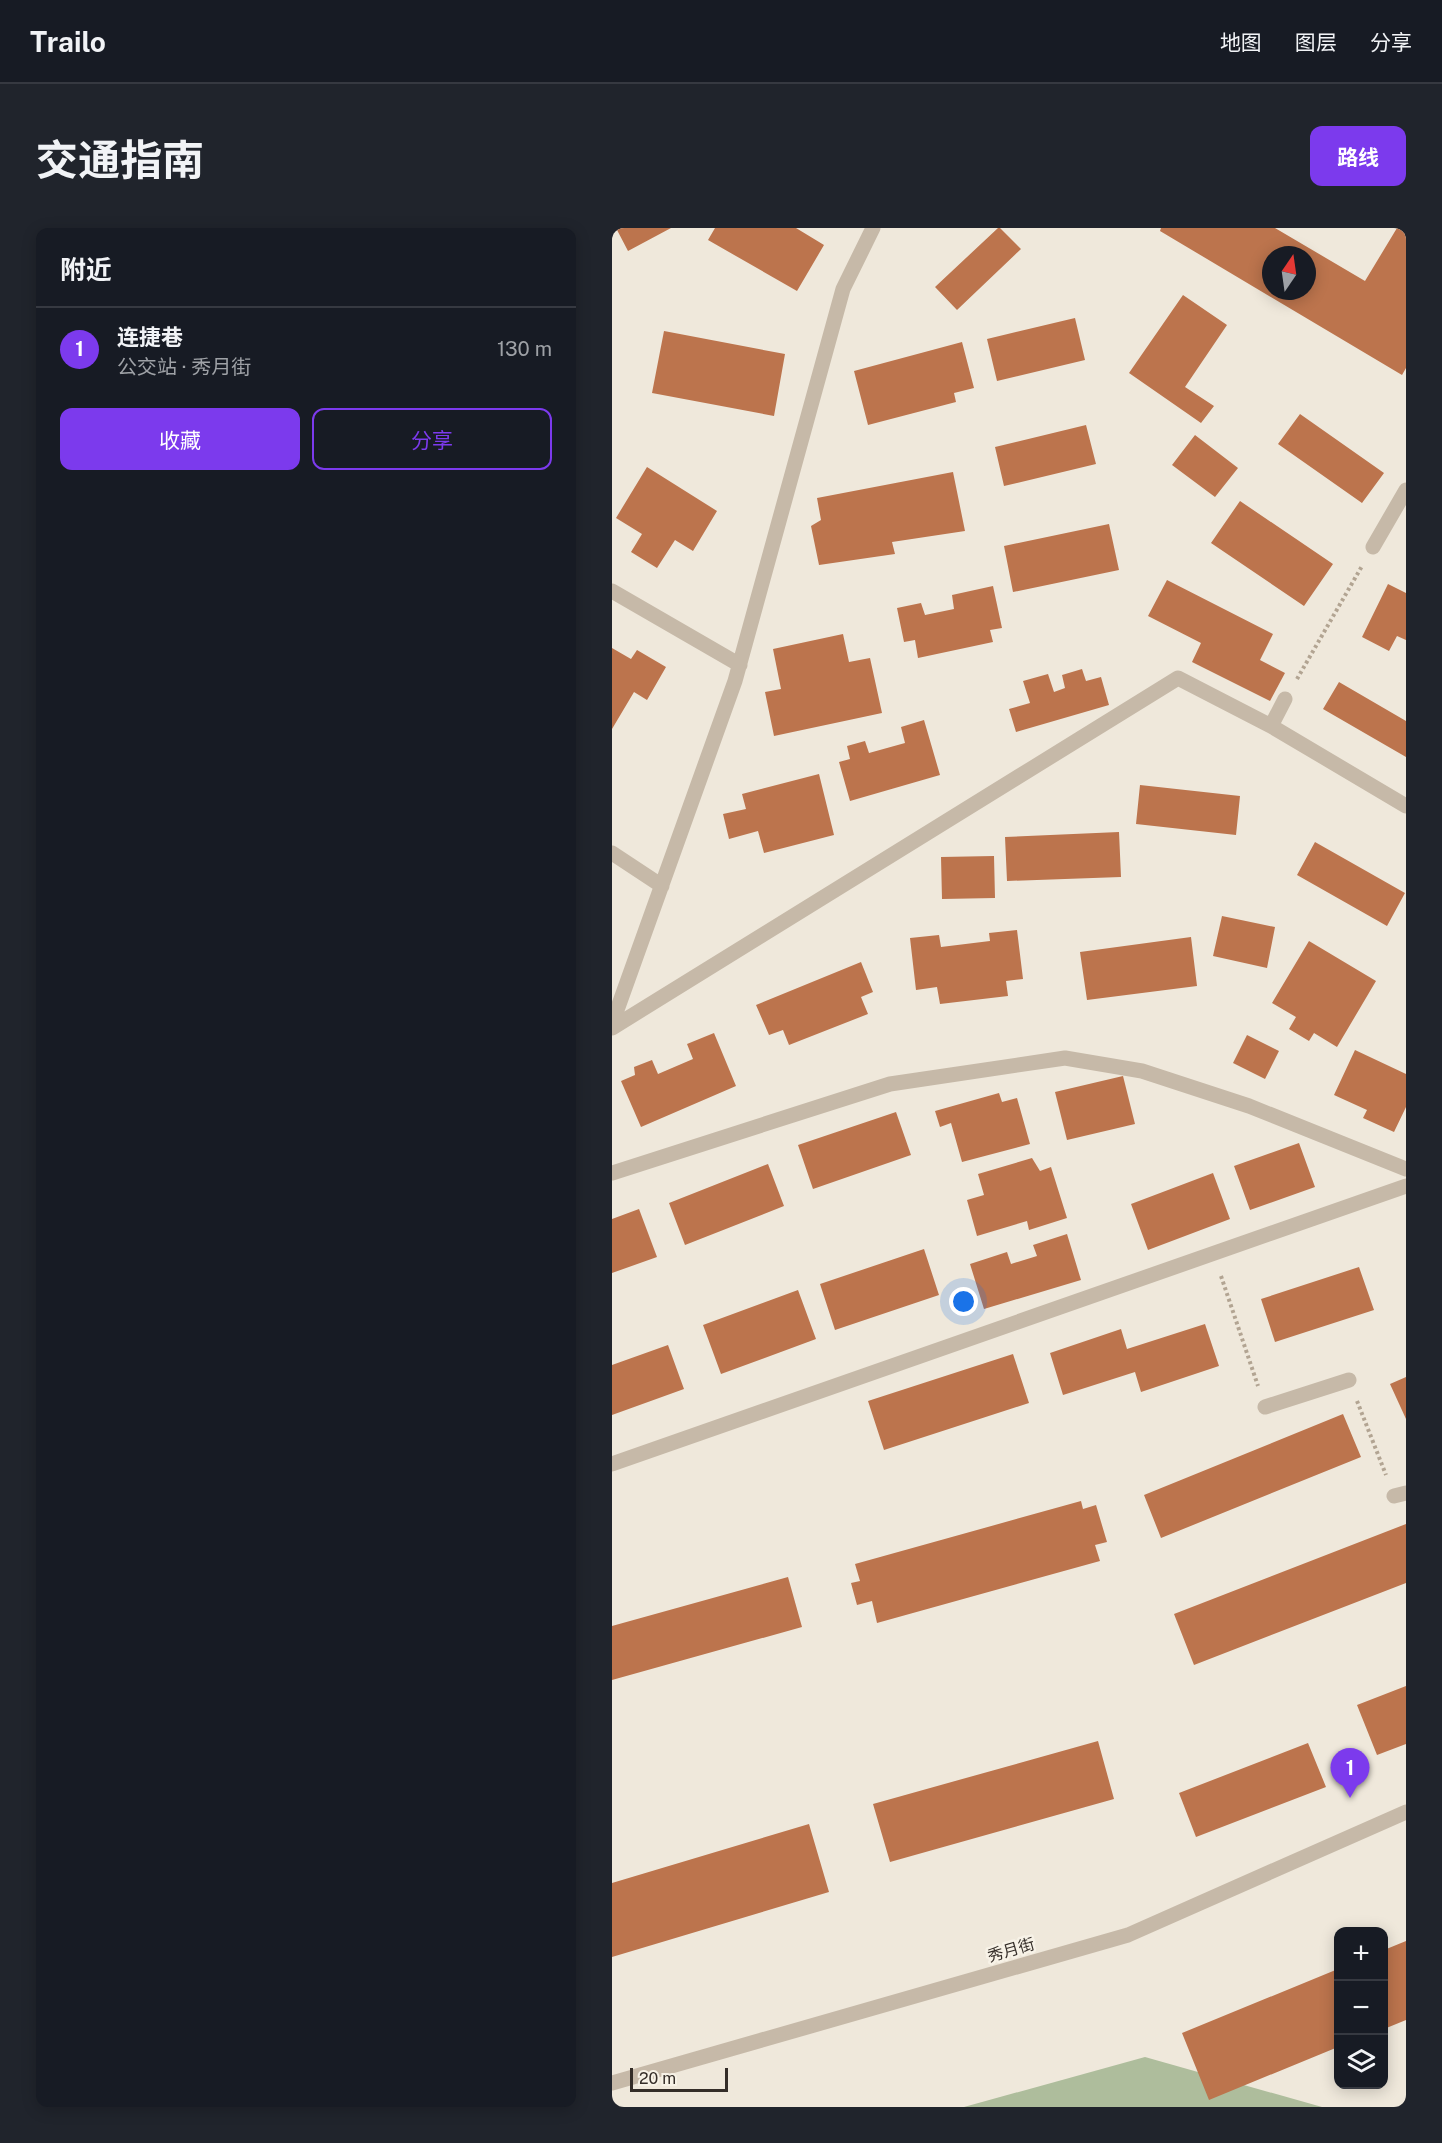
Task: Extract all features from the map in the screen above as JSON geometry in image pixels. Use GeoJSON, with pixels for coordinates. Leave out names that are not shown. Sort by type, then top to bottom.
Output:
{"type":"FeatureCollection","features":[{"type":"Feature","properties":{"kind":"street"},"geometry":{"type":"LineString","coordinates":[[612,1026],[740,665],[843,289],[873,228]]}},
{"type":"Feature","properties":{"kind":"street"},"geometry":{"type":"LineString","coordinates":[[1373,547],[1406,490]]}},
{"type":"Feature","properties":{"kind":"street"},"geometry":{"type":"LineString","coordinates":[[612,591],[740,665]]}},
{"type":"Feature","properties":{"kind":"street"},"geometry":{"type":"LineString","coordinates":[[612,1026],[1178,678],[1271,726],[1406,806]]}},
{"type":"Feature","properties":{"kind":"street"},"geometry":{"type":"LineString","coordinates":[[1271,726],[1285,699]]}},
{"type":"Feature","properties":{"kind":"street"},"geometry":{"type":"LineString","coordinates":[[612,853],[662,886]]}},
{"type":"Feature","properties":{"kind":"street"},"geometry":{"type":"LineString","coordinates":[[612,1173],[890,1084],[1065,1058],[1142,1071],[1164,1078],[1249,1106],[1406,1169]]}},
{"type":"Feature","properties":{"kind":"street"},"geometry":{"type":"LineString","coordinates":[[612,1464],[1406,1186]]}},
{"type":"Feature","properties":{"kind":"street"},"geometry":{"type":"LineString","coordinates":[[1265,1407],[1349,1380]]}},
{"type":"Feature","properties":{"kind":"street","name":"秀月街"},"geometry":{"type":"LineString","coordinates":[[612,2083],[1128,1935],[1406,1812]]}},
{"type":"Feature","properties":{"kind":"path"},"geometry":{"type":"LineString","coordinates":[[1285,699],[1373,547]]}},
{"type":"Feature","properties":{"kind":"path"},"geometry":{"type":"LineString","coordinates":[[1213,1253],[1265,1407]]}},
{"type":"Feature","properties":{"kind":"path"},"geometry":{"type":"LineString","coordinates":[[1349,1380],[1400,1495]]}},
{"type":"Feature","properties":{"kind":"green space"},"geometry":{"type":"Polygon","coordinates":[[[1145,2057],[1322,2107],[964,2107],[1145,2057]]]}},
{"type":"Feature","properties":{"kind":"building"},"geometry":{"type":"Polygon","coordinates":[[[616,228],[671,228],[628,251],[616,228]]]}},
{"type":"Feature","properties":{"kind":"building"},"geometry":{"type":"Polygon","coordinates":[[[715,228],[796,228],[824,245],[797,291],[708,240],[715,228]]]}},
{"type":"Feature","properties":{"kind":"building"},"geometry":{"type":"Polygon","coordinates":[[[998,228],[1021,249],[957,310],[935,287],[998,228]]]}},
{"type":"Feature","properties":{"kind":"building"},"geometry":{"type":"Polygon","coordinates":[[[1161,228],[1275,228],[1306,246],[1262,246],[1262,292],[1160,231],[1161,228]]]}},
{"type":"Feature","properties":{"kind":"building"},"geometry":{"type":"Polygon","coordinates":[[[1397,228],[1406,228],[1406,368],[1402,375],[1276,300],[1316,300],[1316,252],[1365,281],[1397,228]]]}},
{"type":"Feature","properties":{"kind":"building"},"geometry":{"type":"Polygon","coordinates":[[[1183,295],[1227,325],[1185,387],[1214,406],[1201,423],[1129,373],[1183,295]]]}},
{"type":"Feature","properties":{"kind":"building"},"geometry":{"type":"Polygon","coordinates":[[[1075,318],[1085,360],[997,381],[987,339],[1075,318]]]}},
{"type":"Feature","properties":{"kind":"building"},"geometry":{"type":"Polygon","coordinates":[[[664,331],[785,354],[774,416],[652,393],[664,331]]]}},
{"type":"Feature","properties":{"kind":"building"},"geometry":{"type":"Polygon","coordinates":[[[962,342],[974,388],[954,393],[956,402],[868,425],[854,371],[962,342]]]}},
{"type":"Feature","properties":{"kind":"building"},"geometry":{"type":"Polygon","coordinates":[[[1300,414],[1384,473],[1362,503],[1278,444],[1300,414]]]}},
{"type":"Feature","properties":{"kind":"building"},"geometry":{"type":"Polygon","coordinates":[[[1086,425],[1096,464],[1004,486],[995,447],[1086,425]]]}},
{"type":"Feature","properties":{"kind":"building"},"geometry":{"type":"Polygon","coordinates":[[[1195,435],[1238,468],[1215,497],[1172,465],[1195,435]]]}},
{"type":"Feature","properties":{"kind":"building"},"geometry":{"type":"Polygon","coordinates":[[[647,467],[717,511],[693,551],[675,540],[657,568],[631,552],[642,534],[616,518],[647,467]]]}},
{"type":"Feature","properties":{"kind":"building"},"geometry":{"type":"Polygon","coordinates":[[[953,472],[965,531],[892,542],[895,554],[819,565],[811,526],[821,520],[817,498],[953,472]]]}},
{"type":"Feature","properties":{"kind":"building"},"geometry":{"type":"Polygon","coordinates":[[[1240,501],[1333,564],[1304,606],[1211,543],[1240,501]]]}},
{"type":"Feature","properties":{"kind":"building"},"geometry":{"type":"Polygon","coordinates":[[[1109,524],[1119,570],[1013,592],[1004,546],[1109,524]]]}},
{"type":"Feature","properties":{"kind":"building"},"geometry":{"type":"Polygon","coordinates":[[[1167,580],[1273,634],[1260,660],[1285,673],[1270,701],[1192,662],[1201,643],[1148,616],[1167,580]]]}},
{"type":"Feature","properties":{"kind":"building"},"geometry":{"type":"Polygon","coordinates":[[[1388,584],[1406,593],[1406,640],[1397,636],[1389,651],[1362,637],[1388,584]]]}},
{"type":"Feature","properties":{"kind":"building"},"geometry":{"type":"Polygon","coordinates":[[[993,586],[1002,628],[990,630],[993,642],[918,658],[915,640],[904,642],[897,608],[921,603],[925,615],[954,609],[952,595],[993,586]]]}},
{"type":"Feature","properties":{"kind":"building"},"geometry":{"type":"Polygon","coordinates":[[[843,634],[849,662],[870,658],[882,713],[774,736],[765,692],[781,689],[773,649],[843,634]]]}},
{"type":"Feature","properties":{"kind":"building"},"geometry":{"type":"Polygon","coordinates":[[[612,648],[631,659],[637,650],[666,667],[647,700],[634,692],[612,729],[612,648]]]}},
{"type":"Feature","properties":{"kind":"building"},"geometry":{"type":"Polygon","coordinates":[[[1082,669],[1086,681],[1101,677],[1109,705],[1016,732],[1009,709],[1030,703],[1023,681],[1048,674],[1054,692],[1065,688],[1062,675],[1082,669]]]}},
{"type":"Feature","properties":{"kind":"building"},"geometry":{"type":"Polygon","coordinates":[[[1339,682],[1406,721],[1406,757],[1323,709],[1339,682]]]}},
{"type":"Feature","properties":{"kind":"building"},"geometry":{"type":"Polygon","coordinates":[[[924,720],[940,775],[850,801],[839,762],[850,759],[847,746],[865,741],[869,753],[905,743],[901,727],[924,720]]]}},
{"type":"Feature","properties":{"kind":"building"},"geometry":{"type":"Polygon","coordinates":[[[819,774],[834,835],[764,853],[758,831],[729,839],[723,814],[746,809],[742,794],[819,774]]]}},
{"type":"Feature","properties":{"kind":"building"},"geometry":{"type":"Polygon","coordinates":[[[1140,785],[1240,796],[1236,835],[1136,824],[1140,785]]]}},
{"type":"Feature","properties":{"kind":"building"},"geometry":{"type":"Polygon","coordinates":[[[1119,832],[1121,877],[1007,881],[1005,837],[1119,832]]]}},
{"type":"Feature","properties":{"kind":"building"},"geometry":{"type":"Polygon","coordinates":[[[1315,842],[1405,893],[1387,926],[1297,875],[1315,842]]]}},
{"type":"Feature","properties":{"kind":"building"},"geometry":{"type":"Polygon","coordinates":[[[994,856],[995,898],[942,899],[941,857],[994,856]]]}},
{"type":"Feature","properties":{"kind":"building"},"geometry":{"type":"Polygon","coordinates":[[[1222,916],[1275,927],[1267,968],[1213,956],[1222,916]]]}},
{"type":"Feature","properties":{"kind":"building"},"geometry":{"type":"Polygon","coordinates":[[[1017,930],[1023,979],[1006,981],[1008,996],[940,1004],[937,987],[916,990],[910,938],[939,935],[941,947],[990,941],[989,933],[1017,930]]]}},
{"type":"Feature","properties":{"kind":"building"},"geometry":{"type":"Polygon","coordinates":[[[1191,937],[1197,986],[1087,1000],[1080,952],[1191,937]]]}},
{"type":"Feature","properties":{"kind":"building"},"geometry":{"type":"Polygon","coordinates":[[[1309,941],[1376,981],[1337,1047],[1314,1033],[1309,1041],[1289,1029],[1296,1017],[1272,1003],[1309,941]]]}},
{"type":"Feature","properties":{"kind":"building"},"geometry":{"type":"Polygon","coordinates":[[[861,962],[873,992],[861,997],[868,1014],[789,1045],[783,1030],[769,1035],[756,1005],[861,962]]]}},
{"type":"Feature","properties":{"kind":"building"},"geometry":{"type":"Polygon","coordinates":[[[714,1033],[736,1086],[641,1127],[621,1081],[635,1075],[634,1067],[652,1060],[658,1074],[693,1059],[687,1044],[714,1033]]]}},
{"type":"Feature","properties":{"kind":"building"},"geometry":{"type":"Polygon","coordinates":[[[1247,1035],[1279,1051],[1265,1079],[1233,1063],[1247,1035]]]}},
{"type":"Feature","properties":{"kind":"building"},"geometry":{"type":"Polygon","coordinates":[[[1355,1050],[1406,1074],[1406,1107],[1394,1132],[1363,1118],[1367,1110],[1334,1095],[1355,1050]]]}},
{"type":"Feature","properties":{"kind":"building"},"geometry":{"type":"Polygon","coordinates":[[[1123,1076],[1135,1124],[1067,1140],[1055,1092],[1123,1076]]]}},
{"type":"Feature","properties":{"kind":"building"},"geometry":{"type":"Polygon","coordinates":[[[999,1093],[1002,1102],[1017,1098],[1030,1144],[962,1162],[951,1123],[940,1127],[935,1111],[999,1093]]]}},
{"type":"Feature","properties":{"kind":"building"},"geometry":{"type":"Polygon","coordinates":[[[896,1112],[911,1155],[813,1189],[798,1145],[896,1112]]]}},
{"type":"Feature","properties":{"kind":"building"},"geometry":{"type":"Polygon","coordinates":[[[1299,1143],[1315,1187],[1250,1210],[1234,1166],[1299,1143]]]}},
{"type":"Feature","properties":{"kind":"building"},"geometry":{"type":"Polygon","coordinates":[[[1032,1158],[1040,1171],[1051,1167],[1067,1218],[1029,1230],[1027,1221],[977,1236],[967,1200],[984,1195],[978,1174],[1032,1158]]]}},
{"type":"Feature","properties":{"kind":"building"},"geometry":{"type":"Polygon","coordinates":[[[768,1164],[784,1206],[685,1245],[669,1203],[768,1164]]]}},
{"type":"Feature","properties":{"kind":"building"},"geometry":{"type":"Polygon","coordinates":[[[1213,1173],[1230,1219],[1148,1250],[1131,1204],[1213,1173]]]}},
{"type":"Feature","properties":{"kind":"building"},"geometry":{"type":"Polygon","coordinates":[[[639,1209],[657,1257],[612,1273],[612,1219],[639,1209]]]}},
{"type":"Feature","properties":{"kind":"building"},"geometry":{"type":"Polygon","coordinates":[[[1067,1234],[1081,1280],[984,1309],[970,1264],[1007,1252],[1011,1264],[1037,1256],[1033,1245],[1067,1234]]]}},
{"type":"Feature","properties":{"kind":"building"},"geometry":{"type":"Polygon","coordinates":[[[924,1249],[939,1295],[835,1330],[820,1284],[924,1249]]]}},
{"type":"Feature","properties":{"kind":"building"},"geometry":{"type":"Polygon","coordinates":[[[1359,1267],[1374,1310],[1275,1342],[1261,1299],[1359,1267]]]}},
{"type":"Feature","properties":{"kind":"building"},"geometry":{"type":"Polygon","coordinates":[[[798,1290],[816,1339],[721,1374],[703,1325],[798,1290]]]}},
{"type":"Feature","properties":{"kind":"building"},"geometry":{"type":"Polygon","coordinates":[[[1205,1324],[1219,1366],[1141,1392],[1135,1372],[1063,1395],[1050,1353],[1121,1329],[1127,1349],[1205,1324]]]}},
{"type":"Feature","properties":{"kind":"building"},"geometry":{"type":"Polygon","coordinates":[[[668,1345],[684,1389],[612,1415],[612,1365],[668,1345]]]}},
{"type":"Feature","properties":{"kind":"building"},"geometry":{"type":"Polygon","coordinates":[[[1013,1354],[1029,1403],[884,1450],[868,1401],[1013,1354]]]}},
{"type":"Feature","properties":{"kind":"building"},"geometry":{"type":"Polygon","coordinates":[[[1406,1377],[1406,1419],[1390,1384],[1406,1377]]]}},
{"type":"Feature","properties":{"kind":"building"},"geometry":{"type":"Polygon","coordinates":[[[1343,1414],[1361,1457],[1161,1538],[1144,1495],[1343,1414]]]}},
{"type":"Feature","properties":{"kind":"building"},"geometry":{"type":"Polygon","coordinates":[[[1081,1501],[1083,1509],[1096,1505],[1107,1542],[1095,1545],[1100,1561],[877,1623],[872,1601],[857,1605],[851,1583],[860,1581],[855,1564],[1081,1501]]]}},
{"type":"Feature","properties":{"kind":"building"},"geometry":{"type":"Polygon","coordinates":[[[1406,1524],[1406,1583],[1194,1665],[1174,1614],[1406,1524]]]}},
{"type":"Feature","properties":{"kind":"building"},"geometry":{"type":"Polygon","coordinates":[[[788,1577],[802,1627],[612,1680],[612,1626],[788,1577]]]}},
{"type":"Feature","properties":{"kind":"building"},"geometry":{"type":"Polygon","coordinates":[[[1406,1686],[1406,1744],[1377,1755],[1357,1705],[1406,1686]]]}},
{"type":"Feature","properties":{"kind":"building"},"geometry":{"type":"Polygon","coordinates":[[[1098,1741],[1114,1799],[890,1862],[873,1804],[1098,1741]]]}},
{"type":"Feature","properties":{"kind":"building"},"geometry":{"type":"Polygon","coordinates":[[[1308,1743],[1326,1787],[1196,1837],[1179,1793],[1308,1743]]]}},
{"type":"Feature","properties":{"kind":"building"},"geometry":{"type":"Polygon","coordinates":[[[809,1824],[829,1892],[612,1957],[612,1883],[809,1824]]]}},
{"type":"Feature","properties":{"kind":"building"},"geometry":{"type":"Polygon","coordinates":[[[1406,1941],[1406,2020],[1388,2027],[1388,1981],[1388,1948],[1406,1941]]]}},
{"type":"Feature","properties":{"kind":"building"},"geometry":{"type":"Polygon","coordinates":[[[1334,1971],[1334,2049],[1209,2100],[1182,2033],[1334,1971]]]}},
{"type":"Feature","properties":{"kind":"place","name":"连捷巷"},"geometry":{"type":"Point","coordinates":[1350,1798]}}]}
